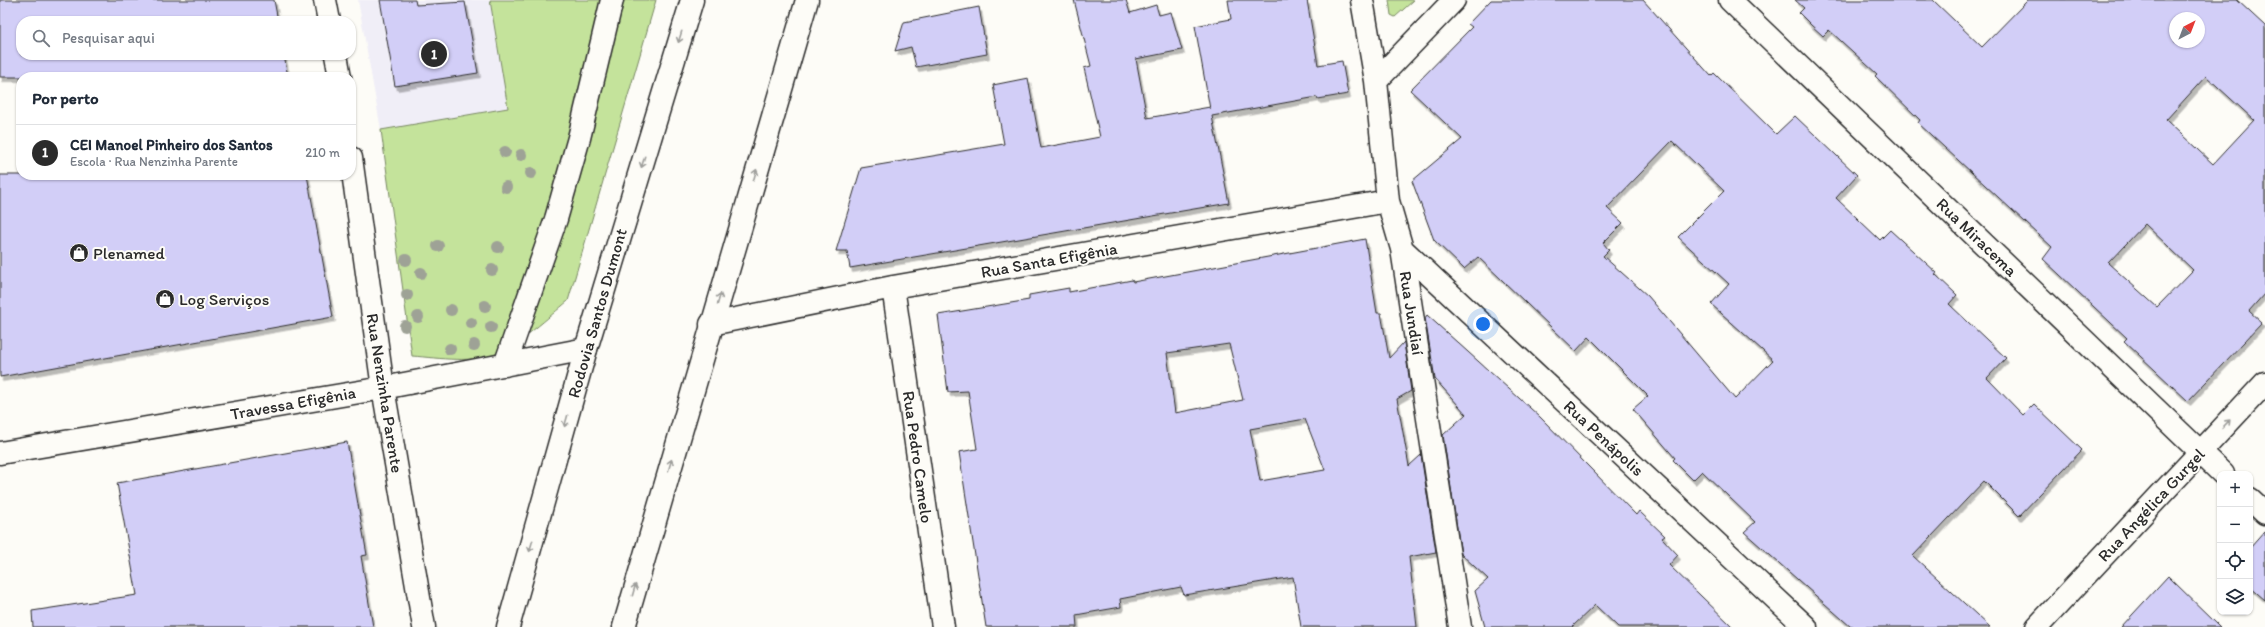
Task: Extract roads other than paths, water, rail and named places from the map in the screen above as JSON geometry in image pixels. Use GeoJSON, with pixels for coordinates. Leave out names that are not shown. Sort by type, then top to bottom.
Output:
{"type":"FeatureCollection","features":[{"type":"Feature","properties":{"kind":"main road"},"geometry":{"type":"LineString","coordinates":[[325,0],[328,16]]}},
{"type":"Feature","properties":{"kind":"main road"},"geometry":{"type":"LineString","coordinates":[[505,365],[556,219],[579,138],[612,0]]}},
{"type":"Feature","properties":{"kind":"main road","name":"Rodovia Santos Dumont"},"geometry":{"type":"LineString","coordinates":[[508,627],[586,349],[692,0]]}},
{"type":"Feature","properties":{"kind":"main road"},"geometry":{"type":"LineString","coordinates":[[624,627],[711,324],[807,0]]}},
{"type":"Feature","properties":{"kind":"main road","name":"Rua Jundiaí"},"geometry":{"type":"LineString","coordinates":[[1362,0],[1376,81],[1388,201],[1402,249],[1460,627]]}},
{"type":"Feature","properties":{"kind":"main road"},"geometry":{"type":"LineString","coordinates":[[1376,81],[1454,0]]}},
{"type":"Feature","properties":{"kind":"main road","name":"Rua Miracema"},"geometry":{"type":"LineString","coordinates":[[1730,0],[2220,471]]}},
{"type":"Feature","properties":{"kind":"main road"},"geometry":{"type":"LineString","coordinates":[[337,60],[339,72]]}},
{"type":"Feature","properties":{"kind":"main road","name":"Rua Nenzinha Parente"},"geometry":{"type":"LineString","coordinates":[[354,180],[383,388],[424,627]]}},
{"type":"Feature","properties":{"kind":"main road","name":"Rua Santa Efigênia"},"geometry":{"type":"LineString","coordinates":[[711,324],[893,287],[1388,201]]}},
{"type":"Feature","properties":{"kind":"main road","name":"Rua Penápolis"},"geometry":{"type":"LineString","coordinates":[[1402,249],[1806,627]]}},
{"type":"Feature","properties":{"kind":"main road","name":"Rua Pedro Camelo"},"geometry":{"type":"LineString","coordinates":[[893,287],[943,627]]}},
{"type":"Feature","properties":{"kind":"main road","name":"Travessa Efigênia"},"geometry":{"type":"LineString","coordinates":[[0,453],[383,388],[586,349]]}},
{"type":"Feature","properties":{"kind":"main road","name":"Rua Angélica Gurgel"},"geometry":{"type":"LineString","coordinates":[[2037,627],[2265,383]]}},
{"type":"Feature","properties":{"kind":"main road"},"geometry":{"type":"LineString","coordinates":[[2253,502],[2265,513]]}},
{"type":"Feature","properties":{"kind":"place","name":"CEI Manoel Pinheiro dos Santos"},"geometry":{"type":"Point","coordinates":[434,54]}},
{"type":"Feature","properties":{"kind":"place","name":"Plenamed"},"geometry":{"type":"Point","coordinates":[79,253]}},
{"type":"Feature","properties":{"kind":"place","name":"Log Serviços"},"geometry":{"type":"Point","coordinates":[165,299]}}]}
